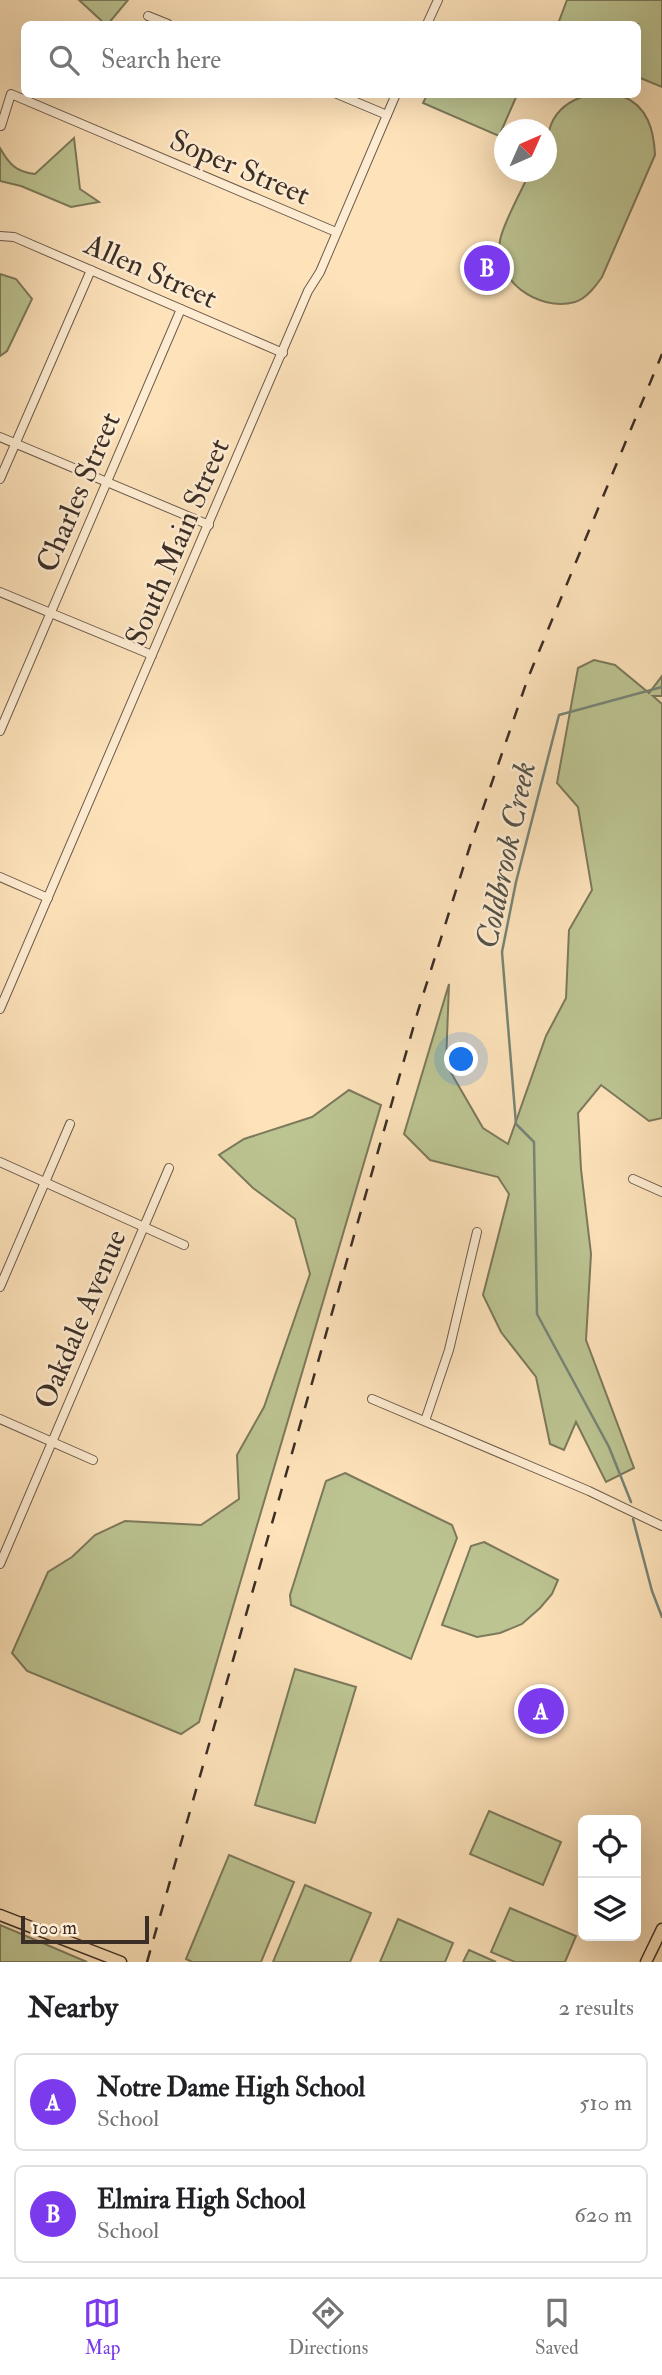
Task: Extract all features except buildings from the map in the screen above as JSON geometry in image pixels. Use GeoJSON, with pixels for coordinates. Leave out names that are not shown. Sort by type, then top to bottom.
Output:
{"type":"FeatureCollection","features":[{"type":"Feature","properties":{"kind":"main road"},"geometry":{"type":"LineString","coordinates":[[0,1915],[121,1962]]}},
{"type":"Feature","properties":{"kind":"main road"},"geometry":{"type":"LineString","coordinates":[[646,1962],[662,1929]]}},
{"type":"Feature","properties":{"kind":"street"},"geometry":{"type":"LineString","coordinates":[[428,21],[438,0]]}},
{"type":"Feature","properties":{"kind":"street"},"geometry":{"type":"LineString","coordinates":[[148,16],[161,21]]}},
{"type":"Feature","properties":{"kind":"street","name":"Soper Street"},"geometry":{"type":"LineString","coordinates":[[1,126],[11,94],[336,232]]}},
{"type":"Feature","properties":{"kind":"street"},"geometry":{"type":"LineString","coordinates":[[347,98],[387,115]]}},
{"type":"Feature","properties":{"kind":"street","name":"South Main Street"},"geometry":{"type":"LineString","coordinates":[[0,1009],[308,291],[320,272],[394,98]]}},
{"type":"Feature","properties":{"kind":"street","name":"Allen Street"},"geometry":{"type":"LineString","coordinates":[[0,236],[14,237],[283,353]]}},
{"type":"Feature","properties":{"kind":"street"},"geometry":{"type":"LineString","coordinates":[[0,479],[91,270]]}},
{"type":"Feature","properties":{"kind":"street","name":"Charles Street"},"geometry":{"type":"LineString","coordinates":[[0,731],[181,309]]}},
{"type":"Feature","properties":{"kind":"street"},"geometry":{"type":"LineString","coordinates":[[0,437],[209,526]]}},
{"type":"Feature","properties":{"kind":"street"},"geometry":{"type":"LineString","coordinates":[[0,592],[152,655]]}},
{"type":"Feature","properties":{"kind":"street"},"geometry":{"type":"LineString","coordinates":[[0,877],[48,898]]}},
{"type":"Feature","properties":{"kind":"street"},"geometry":{"type":"LineString","coordinates":[[0,1287],[71,1124]]}},
{"type":"Feature","properties":{"kind":"street"},"geometry":{"type":"LineString","coordinates":[[0,1162],[184,1245]]}},
{"type":"Feature","properties":{"kind":"street","name":"Oakdale Avenue"},"geometry":{"type":"LineString","coordinates":[[0,1564],[169,1168]]}},
{"type":"Feature","properties":{"kind":"street"},"geometry":{"type":"LineString","coordinates":[[633,1179],[662,1192]]}},
{"type":"Feature","properties":{"kind":"street"},"geometry":{"type":"LineString","coordinates":[[425,1420],[449,1350],[477,1232]]}},
{"type":"Feature","properties":{"kind":"street"},"geometry":{"type":"LineString","coordinates":[[372,1399],[589,1491],[662,1526]]}},
{"type":"Feature","properties":{"kind":"street"},"geometry":{"type":"LineString","coordinates":[[0,1419],[93,1460]]}},
{"type":"Feature","properties":{"kind":"green space"},"geometry":{"type":"Polygon","coordinates":[[[79,0],[128,0],[110,21],[102,21],[79,0]]]}},
{"type":"Feature","properties":{"kind":"green space"},"geometry":{"type":"Polygon","coordinates":[[[567,0],[662,0],[662,87],[641,78],[641,21],[559,21],[567,0]]]}},
{"type":"Feature","properties":{"kind":"green space"},"geometry":{"type":"Polygon","coordinates":[[[425,98],[516,98],[506,119],[494,119],[494,134],[423,103],[425,98]]]}},
{"type":"Feature","properties":{"kind":"green space"},"geometry":{"type":"Polygon","coordinates":[[[580,98],[631,100],[648,120],[655,155],[602,277],[583,298],[561,304],[533,297],[511,280],[500,255],[500,241],[525,182],[557,182],[557,119],[554,119],[564,107],[580,98]]]}},
{"type":"Feature","properties":{"kind":"green space"},"geometry":{"type":"Polygon","coordinates":[[[74,138],[80,189],[99,202],[71,207],[21,186],[0,181],[0,148],[14,166],[35,174],[74,138]]]}},
{"type":"Feature","properties":{"kind":"green space"},"geometry":{"type":"Polygon","coordinates":[[[0,274],[16,279],[32,299],[7,351],[0,356],[0,274]]]}},
{"type":"Feature","properties":{"kind":"green space"},"geometry":{"type":"Polygon","coordinates":[[[594,660],[615,665],[649,693],[662,676],[662,696],[653,696],[662,704],[662,1118],[649,1121],[601,1085],[578,1113],[581,1169],[591,1254],[586,1340],[634,1468],[606,1482],[576,1422],[564,1450],[550,1444],[536,1377],[501,1332],[483,1295],[509,1194],[498,1177],[430,1160],[404,1134],[449,984],[446,1064],[483,1128],[508,1144],[546,1036],[566,998],[569,930],[592,890],[578,807],[557,783],[578,668],[594,660]]]}},
{"type":"Feature","properties":{"kind":"green space"},"geometry":{"type":"Polygon","coordinates":[[[349,1090],[381,1105],[199,1722],[181,1734],[27,1671],[12,1653],[48,1572],[72,1557],[95,1535],[125,1521],[201,1525],[239,1499],[237,1455],[264,1407],[310,1274],[295,1219],[253,1188],[219,1155],[244,1139],[312,1117],[349,1090]]]}},
{"type":"Feature","properties":{"kind":"green space"},"geometry":{"type":"Polygon","coordinates":[[[345,1473],[452,1525],[457,1538],[411,1659],[291,1605],[290,1595],[326,1481],[345,1473]]]}},
{"type":"Feature","properties":{"kind":"green space"},"geometry":{"type":"Polygon","coordinates":[[[484,1542],[558,1580],[552,1594],[522,1624],[500,1633],[477,1637],[442,1625],[471,1546],[484,1542]]]}},
{"type":"Feature","properties":{"kind":"green space"},"geometry":{"type":"Polygon","coordinates":[[[295,1669],[356,1687],[315,1823],[255,1805],[295,1669]]]}},
{"type":"Feature","properties":{"kind":"green space"},"geometry":{"type":"Polygon","coordinates":[[[489,1811],[561,1842],[543,1885],[470,1854],[489,1811]]]}},
{"type":"Feature","properties":{"kind":"green space"},"geometry":{"type":"Polygon","coordinates":[[[229,1855],[294,1882],[261,1962],[192,1962],[186,1959],[229,1855]]]}},
{"type":"Feature","properties":{"kind":"green space"},"geometry":{"type":"Polygon","coordinates":[[[305,1885],[371,1913],[350,1962],[273,1962],[305,1885]]]}},
{"type":"Feature","properties":{"kind":"green space"},"geometry":{"type":"Polygon","coordinates":[[[510,1908],[576,1936],[565,1962],[515,1962],[491,1952],[510,1908]]]}},
{"type":"Feature","properties":{"kind":"green space"},"geometry":{"type":"Polygon","coordinates":[[[398,1919],[453,1943],[445,1962],[380,1962],[398,1919]]]}},
{"type":"Feature","properties":{"kind":"green space"},"geometry":{"type":"Polygon","coordinates":[[[0,1925],[87,1962],[0,1962],[0,1925]]]}},
{"type":"Feature","properties":{"kind":"green space"},"geometry":{"type":"Polygon","coordinates":[[[469,1950],[496,1962],[463,1962],[469,1950]]]}},
{"type":"Feature","properties":{"kind":"waterway","name":"Coldbrook Creek"},"geometry":{"type":"LineString","coordinates":[[631,1502],[609,1447],[537,1314],[534,1142],[516,1124],[502,952],[516,882],[559,715],[662,687]]}},
{"type":"Feature","properties":{"kind":"waterway","name":"Coldbrook Creek"},"geometry":{"type":"LineString","coordinates":[[633,1519],[652,1591],[662,1617]]}},
{"type":"Feature","properties":{"kind":"railway"},"geometry":{"type":"LineString","coordinates":[[147,1962],[418,1011],[470,846],[528,678],[662,354]]}},
{"type":"Feature","properties":{"kind":"place","name":"Elmira High School"},"geometry":{"type":"Point","coordinates":[487,268]}},
{"type":"Feature","properties":{"kind":"place","name":"Notre Dame High School"},"geometry":{"type":"Point","coordinates":[541,1711]}}]}
